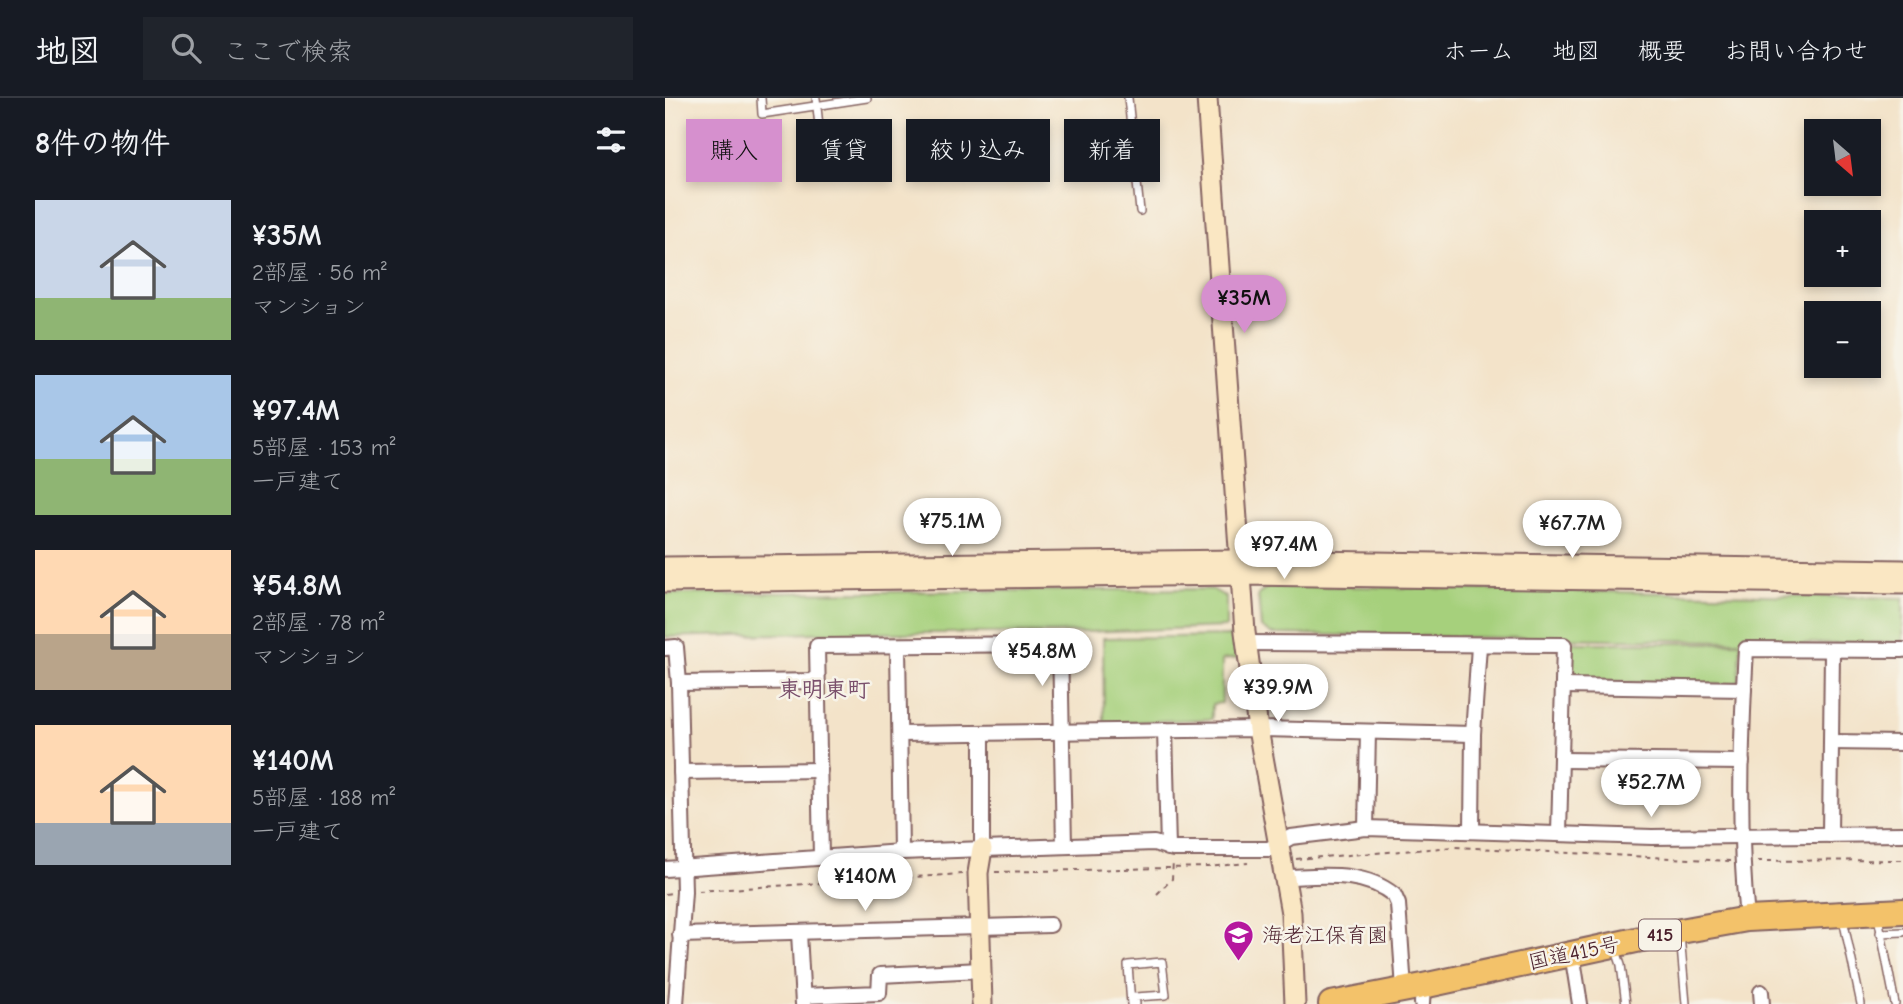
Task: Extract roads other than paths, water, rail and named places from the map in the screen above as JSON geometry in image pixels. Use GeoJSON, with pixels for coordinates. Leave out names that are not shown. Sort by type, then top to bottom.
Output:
{"type":"FeatureCollection","features":[{"type":"Feature","properties":{"kind":"highway","name":"国道415号"},"geometry":{"type":"LineString","coordinates":[[1331,1004],[1417,993],[1572,953],[1747,919],[1842,914],[1879,923],[1903,911]]}},
{"type":"Feature","properties":{"kind":"street"},"geometry":{"type":"LineString","coordinates":[[1207,98],[1246,643],[1258,729],[1280,843],[1289,868],[1295,1004]]}},
{"type":"Feature","properties":{"kind":"street"},"geometry":{"type":"LineString","coordinates":[[665,567],[1903,570]]}},
{"type":"Feature","properties":{"kind":"street"},"geometry":{"type":"LineString","coordinates":[[665,582],[1240,568],[1903,584]]}},
{"type":"Feature","properties":{"kind":"street"},"geometry":{"type":"LineString","coordinates":[[1246,643],[1564,645],[1559,833]]}},
{"type":"Feature","properties":{"kind":"street"},"geometry":{"type":"LineString","coordinates":[[821,857],[817,646],[1060,644],[1064,846]]}},
{"type":"Feature","properties":{"kind":"street"},"geometry":{"type":"LineString","coordinates":[[898,646],[901,852]]}},
{"type":"Feature","properties":{"kind":"street"},"geometry":{"type":"LineString","coordinates":[[1472,830],[1473,734],[1479,646]]}},
{"type":"Feature","properties":{"kind":"street"},"geometry":{"type":"LineString","coordinates":[[665,648],[676,648],[679,683],[685,878],[676,1004]]}},
{"type":"Feature","properties":{"kind":"street"},"geometry":{"type":"LineString","coordinates":[[1747,919],[1742,762],[1747,649],[1903,650]]}},
{"type":"Feature","properties":{"kind":"street"},"geometry":{"type":"LineString","coordinates":[[1830,835],[1832,651]]}},
{"type":"Feature","properties":{"kind":"street"},"geometry":{"type":"LineString","coordinates":[[679,683],[817,681]]}},
{"type":"Feature","properties":{"kind":"street"},"geometry":{"type":"LineString","coordinates":[[1563,686],[1744,689]]}},
{"type":"Feature","properties":{"kind":"street"},"geometry":{"type":"LineString","coordinates":[[900,734],[1258,729],[1473,734]]}},
{"type":"Feature","properties":{"kind":"street"},"geometry":{"type":"LineString","coordinates":[[1165,730],[1171,848]]}},
{"type":"Feature","properties":{"kind":"street"},"geometry":{"type":"LineString","coordinates":[[1366,828],[1368,733]]}},
{"type":"Feature","properties":{"kind":"street"},"geometry":{"type":"LineString","coordinates":[[982,734],[978,873],[982,1004]]}},
{"type":"Feature","properties":{"kind":"street"},"geometry":{"type":"LineString","coordinates":[[1832,742],[1903,743]]}},
{"type":"Feature","properties":{"kind":"street"},"geometry":{"type":"LineString","coordinates":[[1562,760],[1742,762]]}},
{"type":"Feature","properties":{"kind":"street"},"geometry":{"type":"LineString","coordinates":[[681,772],[820,770]]}},
{"type":"Feature","properties":{"kind":"street"},"geometry":{"type":"LineString","coordinates":[[665,869],[685,878],[821,857],[901,852],[980,862],[1064,846],[1154,843],[1171,848],[1269,849],[1291,837],[1366,828],[1652,837],[1743,850],[1830,835],[1903,834]]}},
{"type":"Feature","properties":{"kind":"street"},"geometry":{"type":"LineString","coordinates":[[1289,868],[1361,879],[1394,895],[1417,993]]}},
{"type":"Feature","properties":{"kind":"street"},"geometry":{"type":"LineString","coordinates":[[680,936],[1050,925]]}},
{"type":"Feature","properties":{"kind":"street"},"geometry":{"type":"LineString","coordinates":[[799,933],[803,1000],[879,993],[880,975],[981,970]]}},
{"type":"Feature","properties":{"kind":"street"},"geometry":{"type":"LineString","coordinates":[[1572,953],[1580,1004]]}},
{"type":"Feature","properties":{"kind":"lane"},"geometry":{"type":"LineString","coordinates":[[761,98],[762,114],[816,102],[867,98]]}},
{"type":"Feature","properties":{"kind":"lane"},"geometry":{"type":"LineString","coordinates":[[1128,98],[1140,211]]}},
{"type":"Feature","properties":{"kind":"lane"},"geometry":{"type":"LineString","coordinates":[[1842,914],[1861,1004]]}},
{"type":"Feature","properties":{"kind":"lane"},"geometry":{"type":"LineString","coordinates":[[1879,923],[1903,932]]}},
{"type":"Feature","properties":{"kind":"lane"},"geometry":{"type":"LineString","coordinates":[[1879,923],[1895,1004]]}},
{"type":"Feature","properties":{"kind":"lane"},"geometry":{"type":"LineString","coordinates":[[1679,931],[1686,1004]]}},
{"type":"Feature","properties":{"kind":"lane"},"geometry":{"type":"LineString","coordinates":[[1614,944],[1621,965],[1626,1004]]}},
{"type":"Feature","properties":{"kind":"lane"},"geometry":{"type":"LineString","coordinates":[[1162,962],[1166,995],[1135,997],[1133,1004],[1128,965],[1162,962]]}},
{"type":"Feature","properties":{"kind":"place","name":"海老江保育園"},"geometry":{"type":"Point","coordinates":[1239,962]}},
{"type":"Feature","properties":{"kind":"district","name":"東明東町"},"geometry":{"type":"Point","coordinates":[824,689]}}]}
